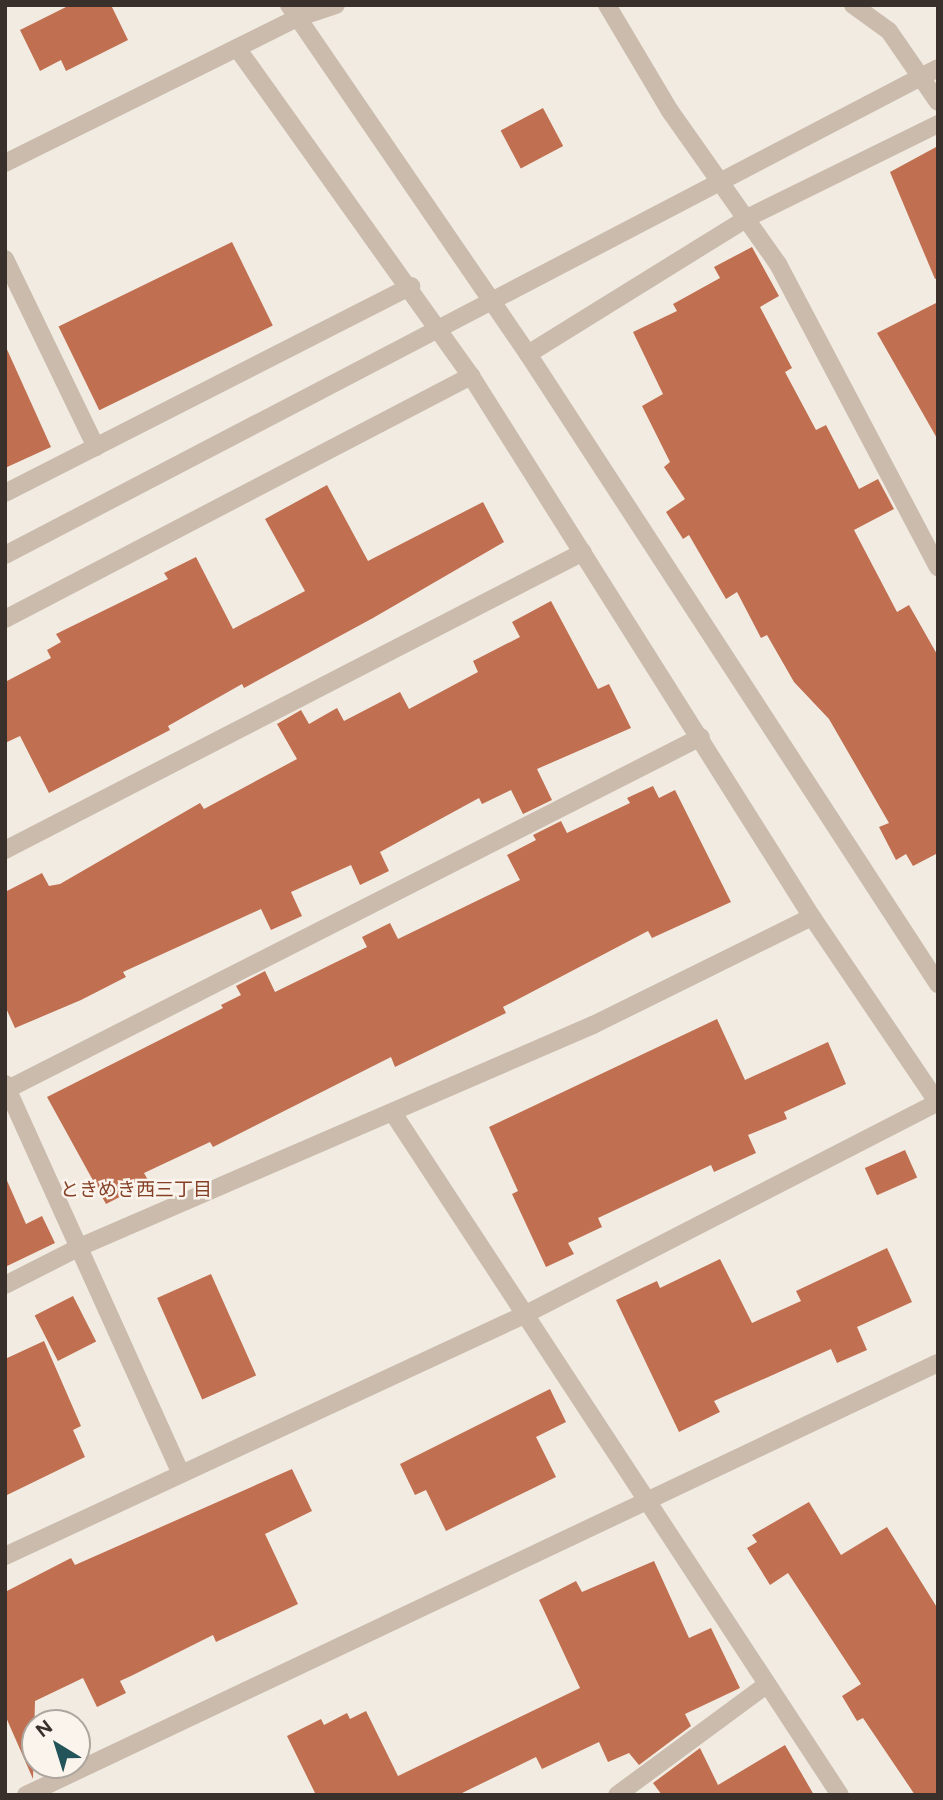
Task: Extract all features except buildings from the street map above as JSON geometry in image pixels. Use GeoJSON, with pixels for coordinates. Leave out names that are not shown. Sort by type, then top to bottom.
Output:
{"type":"FeatureCollection","features":[{"type":"Feature","properties":{"kind":"street"},"geometry":{"type":"LineString","coordinates":[[5,163],[237,48],[293,12],[336,5]]}},
{"type":"Feature","properties":{"kind":"street"},"geometry":{"type":"LineString","coordinates":[[607,5],[670,111],[778,264],[938,567]]}},
{"type":"Feature","properties":{"kind":"street"},"geometry":{"type":"LineString","coordinates":[[853,5],[889,31],[938,103]]}},
{"type":"Feature","properties":{"kind":"street"},"geometry":{"type":"LineString","coordinates":[[293,12],[528,355],[938,984]]}},
{"type":"Feature","properties":{"kind":"street"},"geometry":{"type":"LineString","coordinates":[[5,1556],[180,1472],[526,1314],[938,1103],[812,917],[471,376],[411,286],[237,48]]}},
{"type":"Feature","properties":{"kind":"street"},"geometry":{"type":"LineString","coordinates":[[5,555],[938,68]]}},
{"type":"Feature","properties":{"kind":"street"},"geometry":{"type":"LineString","coordinates":[[528,355],[747,218],[938,124]]}},
{"type":"Feature","properties":{"kind":"street"},"geometry":{"type":"LineString","coordinates":[[5,259],[96,447]]}},
{"type":"Feature","properties":{"kind":"street"},"geometry":{"type":"LineString","coordinates":[[5,493],[411,286]]}},
{"type":"Feature","properties":{"kind":"street"},"geometry":{"type":"LineString","coordinates":[[5,619],[471,376]]}},
{"type":"Feature","properties":{"kind":"street"},"geometry":{"type":"LineString","coordinates":[[5,850],[583,552]]}},
{"type":"Feature","properties":{"kind":"street"},"geometry":{"type":"LineString","coordinates":[[180,1472],[82,1247],[7,1086],[701,737]]}},
{"type":"Feature","properties":{"kind":"street"},"geometry":{"type":"LineString","coordinates":[[5,1285],[82,1247],[593,1025],[812,917]]}},
{"type":"Feature","properties":{"kind":"street"},"geometry":{"type":"LineString","coordinates":[[393,1112],[840,1795]]}},
{"type":"Feature","properties":{"kind":"street"},"geometry":{"type":"LineString","coordinates":[[26,1795],[646,1498],[938,1363]]}},
{"type":"Feature","properties":{"kind":"street"},"geometry":{"type":"LineString","coordinates":[[617,1795],[766,1685]]}},
{"type":"Feature","properties":{"kind":"district","name":"ときめき西三丁目"},"geometry":{"type":"Point","coordinates":[136,1190]}}]}
